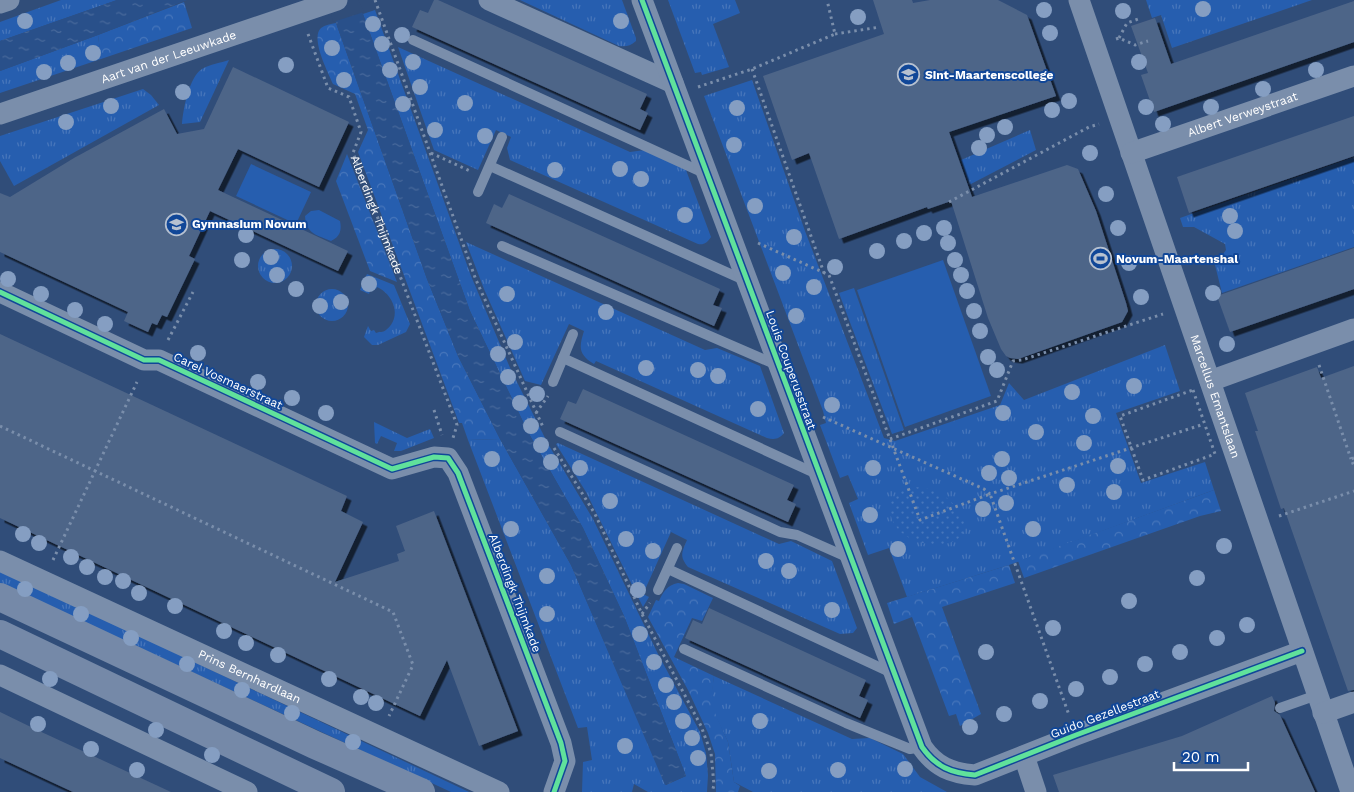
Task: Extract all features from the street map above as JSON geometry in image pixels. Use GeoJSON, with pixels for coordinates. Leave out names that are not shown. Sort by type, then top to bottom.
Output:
{"type":"FeatureCollection","features":[{"type":"Feature","properties":{"kind":"main road"},"geometry":{"type":"LineString","coordinates":[[0,598],[421,792]]}},
{"type":"Feature","properties":{"kind":"main road"},"geometry":{"type":"LineString","coordinates":[[0,634],[331,792]]}},
{"type":"Feature","properties":{"kind":"street"},"geometry":{"type":"LineString","coordinates":[[0,3],[9,0]]}},
{"type":"Feature","properties":{"kind":"street","name":"Aart van der Leeuwkade"},"geometry":{"type":"LineString","coordinates":[[0,114],[337,0]]}},
{"type":"Feature","properties":{"kind":"street"},"geometry":{"type":"LineString","coordinates":[[489,0],[675,89]]}},
{"type":"Feature","properties":{"kind":"street","name":"Louis Couperusstraat"},"geometry":{"type":"LineString","coordinates":[[642,0],[922,747]]}},
{"type":"Feature","properties":{"kind":"street","name":"Marcellus Emantslaan"},"geometry":{"type":"LineString","coordinates":[[1079,0],[1351,792]]}},
{"type":"Feature","properties":{"kind":"street","name":"Albert Verweystraat"},"geometry":{"type":"LineString","coordinates":[[1131,153],[1354,76]]}},
{"type":"Feature","properties":{"kind":"street","name":"Carel Vosmaerstraat"},"geometry":{"type":"LineString","coordinates":[[0,292],[392,469],[434,457],[448,458]]}},
{"type":"Feature","properties":{"kind":"street"},"geometry":{"type":"LineString","coordinates":[[1210,381],[1354,330]]}},
{"type":"Feature","properties":{"kind":"street","name":"Alberdingk Thijmkade"},"geometry":{"type":"LineString","coordinates":[[448,458],[458,473],[561,743],[565,761],[554,792]]}},
{"type":"Feature","properties":{"kind":"street","name":"Prins Bernhardlaan"},"geometry":{"type":"LineString","coordinates":[[0,561],[499,792]]}},
{"type":"Feature","properties":{"kind":"street","name":"Guido Gezellestraat"},"geometry":{"type":"LineString","coordinates":[[922,747],[928,756],[941,766],[958,774],[975,775],[1076,735],[1302,651]]}},
{"type":"Feature","properties":{"kind":"street"},"geometry":{"type":"LineString","coordinates":[[0,675],[248,792]]}},
{"type":"Feature","properties":{"kind":"street"},"geometry":{"type":"LineString","coordinates":[[1320,704],[1354,702]]}},
{"type":"Feature","properties":{"kind":"street"},"geometry":{"type":"LineString","coordinates":[[1024,756],[1036,792]]}},
{"type":"Feature","properties":{"kind":"lane"},"geometry":{"type":"LineString","coordinates":[[413,40],[708,174]]}},
{"type":"Feature","properties":{"kind":"lane"},"geometry":{"type":"LineString","coordinates":[[478,192],[502,138]]}},
{"type":"Feature","properties":{"kind":"lane"},"geometry":{"type":"LineString","coordinates":[[490,166],[748,282]]}},
{"type":"Feature","properties":{"kind":"lane"},"geometry":{"type":"LineString","coordinates":[[502,246],[779,366]]}},
{"type":"Feature","properties":{"kind":"lane"},"geometry":{"type":"LineString","coordinates":[[552,382],[573,334]]}},
{"type":"Feature","properties":{"kind":"lane"},"geometry":{"type":"LineString","coordinates":[[563,358],[819,475]]}},
{"type":"Feature","properties":{"kind":"lane"},"geometry":{"type":"LineString","coordinates":[[560,432],[780,532],[797,535],[852,559]]}},
{"type":"Feature","properties":{"kind":"lane"},"geometry":{"type":"LineString","coordinates":[[658,590],[677,548]]}},
{"type":"Feature","properties":{"kind":"lane"},"geometry":{"type":"LineString","coordinates":[[668,569],[895,674]]}},
{"type":"Feature","properties":{"kind":"lane"},"geometry":{"type":"LineString","coordinates":[[684,649],[846,723],[910,749],[922,747]]}},
{"type":"Feature","properties":{"kind":"lane"},"geometry":{"type":"LineString","coordinates":[[1280,708],[1320,704]]}},
{"type":"Feature","properties":{"kind":"path"},"geometry":{"type":"LineString","coordinates":[[375,0],[476,280],[547,435]]}},
{"type":"Feature","properties":{"kind":"path"},"geometry":{"type":"LineString","coordinates":[[827,0],[835,34]]}},
{"type":"Feature","properties":{"kind":"path"},"geometry":{"type":"LineString","coordinates":[[1119,38],[1127,23],[1141,18]]}},
{"type":"Feature","properties":{"kind":"path"},"geometry":{"type":"LineString","coordinates":[[675,89],[752,69],[835,34],[880,27]]}},
{"type":"Feature","properties":{"kind":"path"},"geometry":{"type":"LineString","coordinates":[[1095,45],[1119,38],[1135,45],[1148,41]]}},
{"type":"Feature","properties":{"kind":"path"},"geometry":{"type":"LineString","coordinates":[[752,69],[824,273]]}},
{"type":"Feature","properties":{"kind":"path"},"geometry":{"type":"LineString","coordinates":[[949,202],[1090,127],[1119,117]]}},
{"type":"Feature","properties":{"kind":"path"},"geometry":{"type":"LineString","coordinates":[[431,153],[485,177]]}},
{"type":"Feature","properties":{"kind":"path"},"geometry":{"type":"LineString","coordinates":[[755,242],[829,275],[920,520],[990,494],[1205,424]]}},
{"type":"Feature","properties":{"kind":"path"},"geometry":{"type":"LineString","coordinates":[[43,582],[140,376],[193,292]]}},
{"type":"Feature","properties":{"kind":"path"},"geometry":{"type":"LineString","coordinates":[[889,439],[997,401],[1013,361],[1022,360],[1185,306]]}},
{"type":"Feature","properties":{"kind":"path"},"geometry":{"type":"LineString","coordinates":[[1312,344],[1353,458],[1354,466]]}},
{"type":"Feature","properties":{"kind":"path"},"geometry":{"type":"LineString","coordinates":[[1193,390],[1205,424],[1215,454],[1143,480],[1120,416],[1193,390]]}},
{"type":"Feature","properties":{"kind":"path"},"geometry":{"type":"LineString","coordinates":[[799,418],[812,412],[893,450],[984,489],[990,494],[1076,735]]}},
{"type":"Feature","properties":{"kind":"path"},"geometry":{"type":"LineString","coordinates":[[0,426],[393,612],[413,665],[379,737]]}},
{"type":"Feature","properties":{"kind":"path"},"geometry":{"type":"LineString","coordinates":[[551,442],[595,514],[642,614],[701,726],[711,753],[714,785],[712,792]]}},
{"type":"Feature","properties":{"kind":"path"},"geometry":{"type":"LineString","coordinates":[[1276,518],[1354,491]]}},
{"type":"Feature","properties":{"kind":"green space"},"geometry":{"type":"Polygon","coordinates":[[[61,0],[117,0],[0,41],[0,22],[61,0]]]}},
{"type":"Feature","properties":{"kind":"green space"},"geometry":{"type":"Polygon","coordinates":[[[520,0],[622,0],[636,41],[628,46],[619,46],[520,0]]]}},
{"type":"Feature","properties":{"kind":"green space"},"geometry":{"type":"Polygon","coordinates":[[[668,0],[735,0],[740,13],[713,24],[729,67],[702,75],[701,72],[695,73],[668,0]]]}},
{"type":"Feature","properties":{"kind":"green space"},"geometry":{"type":"Polygon","coordinates":[[[1146,0],[1312,0],[1172,48],[1161,15],[1152,18],[1146,0]]]}},
{"type":"Feature","properties":{"kind":"green space"},"geometry":{"type":"Polygon","coordinates":[[[184,2],[192,28],[101,59],[98,35],[184,2]]]}},
{"type":"Feature","properties":{"kind":"green space"},"geometry":{"type":"Polygon","coordinates":[[[375,10],[471,276],[511,370],[548,444],[593,519],[658,654],[700,732],[706,753],[707,792],[648,792],[634,784],[632,792],[582,792],[583,762],[592,760],[587,727],[578,728],[468,440],[500,439],[571,565],[666,785],[686,776],[624,616],[583,528],[528,432],[470,311],[363,14],[375,10]]]}},
{"type":"Feature","properties":{"kind":"green space"},"geometry":{"type":"Polygon","coordinates":[[[336,23],[427,279],[458,356],[500,439],[468,440],[462,423],[459,423],[358,152],[368,130],[355,94],[333,84],[321,55],[318,33],[321,28],[336,23]]]}},
{"type":"Feature","properties":{"kind":"green space"},"geometry":{"type":"Polygon","coordinates":[[[98,35],[101,59],[0,93],[0,71],[98,35]]]}},
{"type":"Feature","properties":{"kind":"green space"},"geometry":{"type":"Polygon","coordinates":[[[398,47],[630,152],[645,150],[686,170],[711,237],[705,243],[698,244],[510,160],[507,148],[511,137],[496,130],[478,170],[434,150],[398,47]]]}},
{"type":"Feature","properties":{"kind":"green space"},"geometry":{"type":"Polygon","coordinates":[[[229,60],[200,122],[182,124],[190,86],[197,73],[208,66],[229,60]]]}},
{"type":"Feature","properties":{"kind":"green space"},"geometry":{"type":"Polygon","coordinates":[[[752,80],[805,231],[884,438],[895,441],[1000,405],[1009,383],[1024,400],[1165,345],[1180,391],[1116,413],[1141,483],[1205,462],[1214,490],[1009,565],[907,597],[889,548],[868,555],[849,503],[858,499],[848,475],[840,478],[820,425],[826,423],[823,411],[704,96],[752,80]]]}},
{"type":"Feature","properties":{"kind":"green space"},"geometry":{"type":"Polygon","coordinates":[[[143,89],[159,105],[14,186],[0,161],[0,136],[143,89]]]}},
{"type":"Feature","properties":{"kind":"green space"},"geometry":{"type":"Polygon","coordinates":[[[1030,130],[1036,150],[969,185],[961,160],[1030,130]]]}},
{"type":"Feature","properties":{"kind":"green space"},"geometry":{"type":"Polygon","coordinates":[[[347,154],[397,282],[370,271],[336,181],[347,154]]]}},
{"type":"Feature","properties":{"kind":"green space"},"geometry":{"type":"Polygon","coordinates":[[[1354,157],[1354,247],[1222,293],[1215,265],[1226,250],[1225,244],[1194,227],[1183,227],[1180,218],[1354,157]]]}},
{"type":"Feature","properties":{"kind":"green space"},"geometry":{"type":"Polygon","coordinates":[[[251,164],[311,192],[296,224],[236,196],[251,164]]]}},
{"type":"Feature","properties":{"kind":"green space"},"geometry":{"type":"Polygon","coordinates":[[[319,210],[340,221],[340,233],[331,241],[313,233],[306,222],[305,216],[311,211],[319,210]]]}},
{"type":"Feature","properties":{"kind":"green space"},"geometry":{"type":"Polygon","coordinates":[[[466,242],[705,350],[717,348],[760,366],[784,433],[777,438],[767,438],[596,361],[594,364],[585,357],[581,350],[584,331],[569,324],[541,385],[525,381],[484,289],[466,242]]]}},
{"type":"Feature","properties":{"kind":"green space"},"geometry":{"type":"Polygon","coordinates":[[[275,249],[282,250],[287,254],[291,259],[291,273],[287,278],[282,282],[275,283],[268,282],[263,278],[259,273],[258,266],[259,259],[263,254],[268,250],[275,249]]]}},
{"type":"Feature","properties":{"kind":"green space"},"geometry":{"type":"Polygon","coordinates":[[[943,260],[991,396],[905,427],[857,290],[943,260]]]}},
{"type":"Feature","properties":{"kind":"green space"},"geometry":{"type":"Polygon","coordinates":[[[367,274],[394,285],[410,324],[406,332],[378,345],[372,345],[364,337],[368,326],[371,331],[374,330],[376,333],[386,330],[394,319],[394,306],[388,295],[377,287],[376,289],[371,288],[369,294],[360,290],[367,274]]]}},
{"type":"Feature","properties":{"kind":"green space"},"geometry":{"type":"Polygon","coordinates":[[[854,288],[904,430],[892,434],[839,293],[854,288]]]}},
{"type":"Feature","properties":{"kind":"green space"},"geometry":{"type":"Polygon","coordinates":[[[332,289],[338,290],[343,294],[347,299],[347,311],[343,316],[338,320],[332,321],[326,320],[321,316],[317,311],[316,305],[317,299],[321,294],[326,290],[332,289]]]}},
{"type":"Feature","properties":{"kind":"green space"},"geometry":{"type":"Polygon","coordinates":[[[374,422],[407,438],[430,429],[434,438],[401,451],[394,451],[397,443],[381,436],[377,444],[375,443],[374,422]]]}},
{"type":"Feature","properties":{"kind":"green space"},"geometry":{"type":"Polygon","coordinates":[[[558,443],[779,544],[791,541],[832,561],[857,628],[853,633],[840,634],[688,567],[683,560],[682,554],[687,540],[671,532],[643,594],[649,597],[643,607],[586,492],[556,444],[558,443]]]}},
{"type":"Feature","properties":{"kind":"green space"},"geometry":{"type":"Polygon","coordinates":[[[911,487],[935,491],[951,501],[964,522],[963,534],[954,541],[940,544],[924,543],[908,537],[896,527],[890,511],[891,502],[903,490],[911,487]]]}},
{"type":"Feature","properties":{"kind":"green space"},"geometry":{"type":"Polygon","coordinates":[[[1214,490],[1221,511],[1200,516],[1024,578],[1018,561],[1214,490]]]}},
{"type":"Feature","properties":{"kind":"green space"},"geometry":{"type":"Polygon","coordinates":[[[1009,565],[1015,583],[942,607],[981,714],[960,726],[956,714],[949,716],[912,617],[894,624],[887,603],[1009,565]]]}},
{"type":"Feature","properties":{"kind":"green space"},"geometry":{"type":"Polygon","coordinates":[[[0,570],[469,792],[451,792],[0,583],[0,570]]]}},
{"type":"Feature","properties":{"kind":"green space"},"geometry":{"type":"Polygon","coordinates":[[[678,583],[713,598],[702,621],[692,618],[674,657],[714,676],[711,704],[728,742],[734,782],[740,786],[738,792],[716,792],[715,754],[708,733],[688,690],[648,617],[656,600],[659,601],[668,587],[678,583]]]}},
{"type":"Feature","properties":{"kind":"green space"},"geometry":{"type":"Polygon","coordinates":[[[714,676],[852,739],[870,738],[903,754],[920,777],[947,792],[753,792],[734,782],[728,742],[710,704],[714,676]]]}},
{"type":"Feature","properties":{"kind":"water"},"geometry":{"type":"Polygon","coordinates":[[[117,0],[187,0],[0,71],[0,41],[117,0]]]}},
{"type":"Feature","properties":{"kind":"water"},"geometry":{"type":"Polygon","coordinates":[[[331,0],[355,0],[363,14],[470,311],[528,432],[583,528],[624,616],[686,776],[665,785],[571,565],[500,439],[458,356],[427,279],[336,23],[331,0]]]}},
{"type":"Feature","properties":{"kind":"pier"},"geometry":{"type":"Polygon","coordinates":[[[328,0],[358,0],[364,12],[333,22],[328,0]]]}},
{"type":"Feature","properties":{"kind":"building"},"geometry":{"type":"Polygon","coordinates":[[[434,0],[438,0],[647,94],[640,109],[648,113],[640,130],[412,27],[420,10],[428,13],[434,0]]]}},
{"type":"Feature","properties":{"kind":"building","name":"Sint-Maartenscollege"},"geometry":{"type":"Polygon","coordinates":[[[873,0],[912,0],[913,3],[930,0],[998,0],[1027,15],[1056,96],[949,132],[972,197],[1067,165],[1078,169],[1096,211],[1126,303],[1128,311],[1122,322],[1018,359],[1006,356],[1001,349],[988,318],[951,201],[928,209],[927,207],[839,239],[809,153],[792,160],[763,76],[884,34],[873,0]]]}},
{"type":"Feature","properties":{"kind":"building"},"geometry":{"type":"Polygon","coordinates":[[[1354,1],[1354,42],[1154,112],[1141,75],[1148,73],[1131,26],[1155,18],[1171,64],[1354,1]]]}},
{"type":"Feature","properties":{"kind":"building"},"geometry":{"type":"Polygon","coordinates":[[[233,67],[349,122],[319,187],[238,149],[218,190],[348,251],[338,271],[210,211],[189,256],[195,259],[167,317],[162,315],[157,325],[152,323],[148,332],[124,321],[128,312],[0,252],[0,193],[10,197],[74,158],[164,109],[177,134],[204,129],[233,67]]]}},
{"type":"Feature","properties":{"kind":"building"},"geometry":{"type":"Polygon","coordinates":[[[1354,116],[1354,156],[1189,213],[1177,177],[1354,116]]]}},
{"type":"Feature","properties":{"kind":"building"},"geometry":{"type":"Polygon","coordinates":[[[509,194],[720,289],[713,305],[722,308],[714,326],[486,223],[494,204],[502,208],[509,194]]]}},
{"type":"Feature","properties":{"kind":"building"},"geometry":{"type":"Polygon","coordinates":[[[1354,248],[1354,289],[1230,332],[1217,296],[1354,248]]]}},
{"type":"Feature","properties":{"kind":"building"},"geometry":{"type":"Polygon","coordinates":[[[0,334],[347,496],[341,511],[363,522],[335,582],[399,561],[397,554],[405,551],[396,526],[434,511],[518,731],[479,746],[447,660],[420,716],[0,518],[0,334]]]}},
{"type":"Feature","properties":{"kind":"building"},"geometry":{"type":"Polygon","coordinates":[[[1354,366],[1354,690],[1348,691],[1284,508],[1281,509],[1255,431],[1258,431],[1245,393],[1317,367],[1321,378],[1354,366]]]}},
{"type":"Feature","properties":{"kind":"building"},"geometry":{"type":"Polygon","coordinates":[[[583,389],[794,485],[787,500],[796,504],[788,522],[560,419],[568,401],[576,404],[583,389]]]}},
{"type":"Feature","properties":{"kind":"building"},"geometry":{"type":"Polygon","coordinates":[[[709,608],[866,680],[859,696],[868,700],[860,718],[685,638],[693,620],[702,624],[709,608]]]}},
{"type":"Feature","properties":{"kind":"building"},"geometry":{"type":"Polygon","coordinates":[[[1272,696],[1275,703],[1274,711],[1280,715],[1315,792],[1059,792],[1053,775],[1182,736],[1272,696]]]}},
{"type":"Feature","properties":{"kind":"building"},"geometry":{"type":"Polygon","coordinates":[[[0,712],[171,792],[73,792],[0,758],[0,712]]]}},
{"type":"Feature","properties":{"kind":"cycle path"},"geometry":{"type":"LineString","coordinates":[[642,0],[922,747],[933,760],[951,771],[975,775],[1076,735],[1302,651]]}},
{"type":"Feature","properties":{"kind":"cycle path"},"geometry":{"type":"LineString","coordinates":[[0,292],[144,360],[159,360],[392,469],[434,457],[448,458],[458,473],[561,743],[565,761],[554,792]]}},
{"type":"Feature","properties":{"kind":"place","name":"Sint-Maartenscollege"},"geometry":{"type":"Point","coordinates":[909,75]}},
{"type":"Feature","properties":{"kind":"place","name":"Gymnasium Novum"},"geometry":{"type":"Point","coordinates":[176,224]}},
{"type":"Feature","properties":{"kind":"place","name":"Novum-Maartenshal"},"geometry":{"type":"Point","coordinates":[1100,259]}}]}
